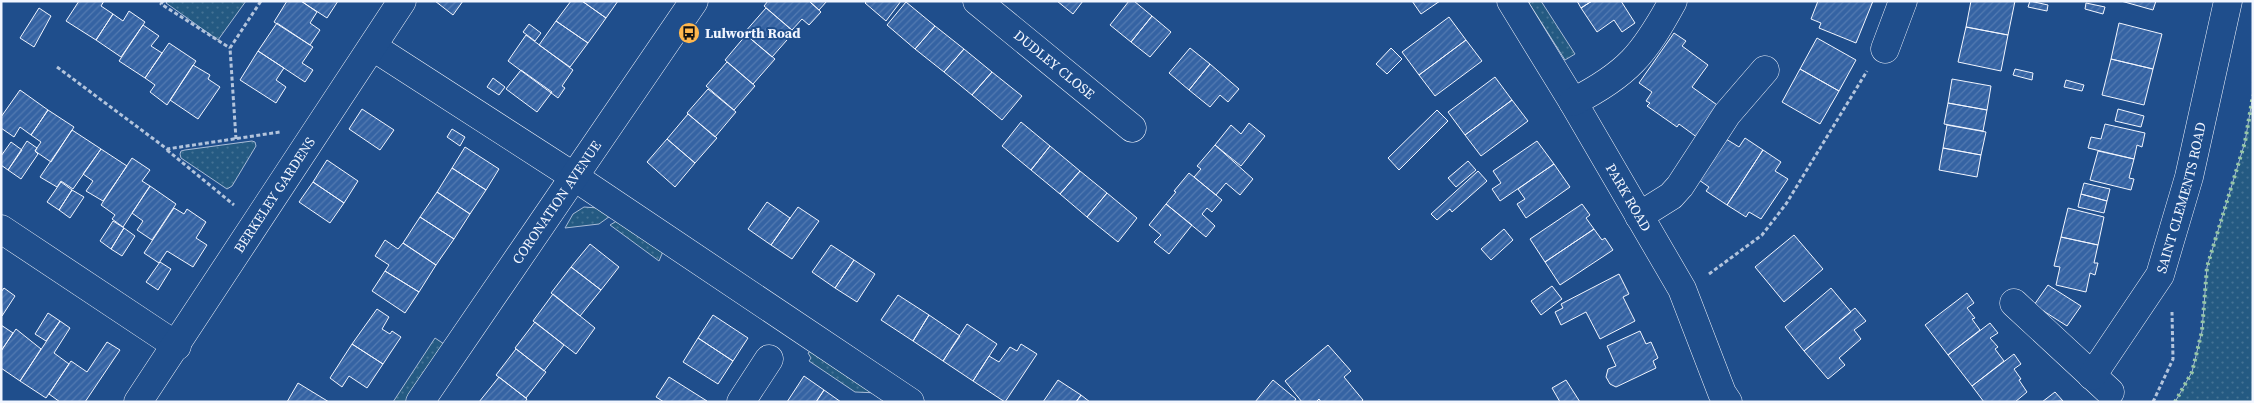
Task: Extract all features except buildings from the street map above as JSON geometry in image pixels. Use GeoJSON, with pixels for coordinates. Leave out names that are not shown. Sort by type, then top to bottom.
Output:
{"type":"FeatureCollection","features":[{"type":"Feature","properties":{"kind":"street","name":"BERKELEY GARDENS"},"geometry":{"type":"LineString","coordinates":[[138,402],[177,346],[402,1]]}},
{"type":"Feature","properties":{"kind":"street","name":"CORONATION AVENUE"},"geometry":{"type":"LineString","coordinates":[[420,402],[694,1]]}},
{"type":"Feature","properties":{"kind":"street","name":"DUDLEY CLOSE"},"geometry":{"type":"LineString","coordinates":[[977,1],[1132,128]]}},
{"type":"Feature","properties":{"kind":"street","name":"PARK ROAD"},"geometry":{"type":"LineString","coordinates":[[1511,1],[1573,102],[1682,289],[1723,399]]}},
{"type":"Feature","properties":{"kind":"street"},"geometry":{"type":"LineString","coordinates":[[1573,102],[1600,88],[1629,67],[1652,40],[1673,1]]}},
{"type":"Feature","properties":{"kind":"street"},"geometry":{"type":"LineString","coordinates":[[1885,48],[1903,1]]}},
{"type":"Feature","properties":{"kind":"street","name":"SAINT CLEMENTS ROAD"},"geometry":{"type":"LineString","coordinates":[[2014,303],[2101,384],[2160,275],[2189,177],[2228,1]]}},
{"type":"Feature","properties":{"kind":"street"},"geometry":{"type":"LineString","coordinates":[[373,47],[573,176],[910,402]]}},
{"type":"Feature","properties":{"kind":"street"},"geometry":{"type":"LineString","coordinates":[[1639,216],[1671,196],[1680,186],[1727,114],[1764,70]]}},
{"type":"Feature","properties":{"kind":"street"},"geometry":{"type":"LineString","coordinates":[[1,229],[177,346]]}},
{"type":"Feature","properties":{"kind":"street"},"geometry":{"type":"LineString","coordinates":[[741,402],[769,359]]}},
{"type":"Feature","properties":{"kind":"path"},"geometry":{"type":"LineString","coordinates":[[163,1],[162,4],[230,48]]}},
{"type":"Feature","properties":{"kind":"path"},"geometry":{"type":"LineString","coordinates":[[236,139],[230,48],[261,1]]}},
{"type":"Feature","properties":{"kind":"path"},"geometry":{"type":"LineString","coordinates":[[1682,289],[1715,271],[1762,235],[1786,204],[1869,67],[1885,48]]}},
{"type":"Feature","properties":{"kind":"path"},"geometry":{"type":"LineString","coordinates":[[57,67],[167,149],[256,224]]}},
{"type":"Feature","properties":{"kind":"path"},"geometry":{"type":"LineString","coordinates":[[167,149],[320,126]]}},
{"type":"Feature","properties":{"kind":"path"},"geometry":{"type":"LineString","coordinates":[[2153,402],[2173,359],[2173,317],[2160,275]]}},
{"type":"Feature","properties":{"kind":"shaded area"},"geometry":{"type":"Polygon","coordinates":[[[168,1],[246,1],[218,40],[166,3],[168,1]]]}},
{"type":"Feature","properties":{"kind":"shaded area"},"geometry":{"type":"Polygon","coordinates":[[[1541,1],[1575,54],[1565,60],[1529,3],[1541,1]]]}},
{"type":"Feature","properties":{"kind":"shaded area"},"geometry":{"type":"Polygon","coordinates":[[[2253,95],[2253,402],[2175,402],[2192,372],[2202,331],[2207,267],[2245,142],[2253,95]]]}},
{"type":"Feature","properties":{"kind":"shaded area"},"geometry":{"type":"Polygon","coordinates":[[[255,142],[256,146],[232,186],[227,189],[181,158],[180,154],[181,151],[185,150],[255,142]]]}},
{"type":"Feature","properties":{"kind":"shaded area"},"geometry":{"type":"Polygon","coordinates":[[[584,207],[598,208],[613,214],[599,224],[565,228],[573,214],[584,207]]]}},
{"type":"Feature","properties":{"kind":"shaded area"},"geometry":{"type":"Polygon","coordinates":[[[620,219],[664,249],[659,261],[610,225],[620,219]]]}},
{"type":"Feature","properties":{"kind":"shaded area"},"geometry":{"type":"Polygon","coordinates":[[[435,338],[444,344],[406,402],[393,402],[435,338]]]}},
{"type":"Feature","properties":{"kind":"shaded area"},"geometry":{"type":"Polygon","coordinates":[[[812,350],[878,393],[855,392],[809,361],[811,358],[808,353],[812,350]]]}},
{"type":"Feature","properties":{"kind":"hedge"},"geometry":{"type":"LineString","coordinates":[[2175,402],[2192,372],[2202,331],[2207,267],[2245,142],[2253,95]]}},
{"type":"Feature","properties":{"kind":"place","name":"Lulworth Road"},"geometry":{"type":"Point","coordinates":[689,33]}}]}
